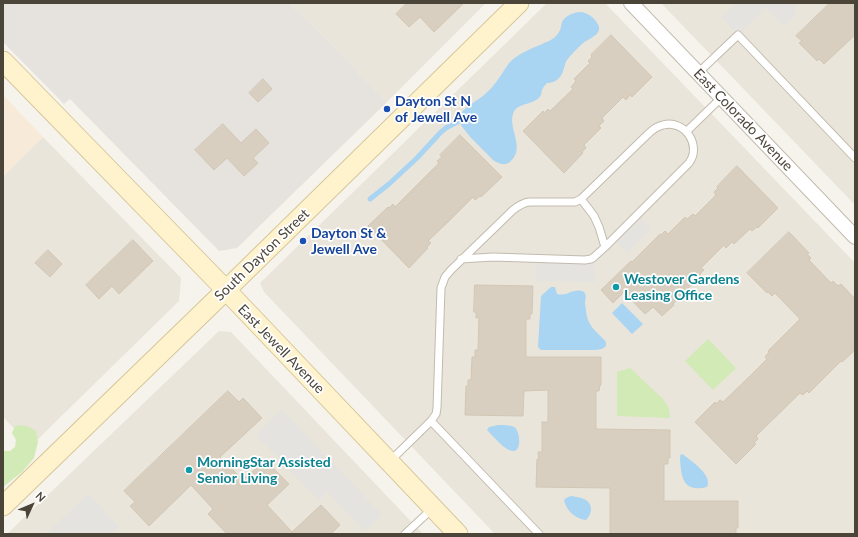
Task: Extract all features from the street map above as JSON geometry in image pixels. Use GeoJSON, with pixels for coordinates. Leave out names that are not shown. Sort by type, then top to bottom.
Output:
{"type":"FeatureCollection","features":[{"type":"Feature","properties":{"kind":"street","name":"South Dayton Street"},"geometry":{"type":"LineString","coordinates":[[3,506],[519,3]]}},
{"type":"Feature","properties":{"kind":"street","name":"East Colorado Avenue"},"geometry":{"type":"LineString","coordinates":[[631,3],[855,237]]}},
{"type":"Feature","properties":{"kind":"street","name":"East Jewell Avenue"},"geometry":{"type":"LineString","coordinates":[[3,61],[226,290],[458,534]]}},
{"type":"Feature","properties":{"kind":"lane"},"geometry":{"type":"LineString","coordinates":[[698,73],[738,35],[855,158]]}},
{"type":"Feature","properties":{"kind":"lane"},"geometry":{"type":"LineString","coordinates":[[687,131],[721,98]]}},
{"type":"Feature","properties":{"kind":"lane"},"geometry":{"type":"LineString","coordinates":[[389,462],[431,421],[436,414],[438,408],[442,285],[445,277],[461,259],[513,210],[523,203],[575,202],[581,199],[657,127],[671,124],[687,131],[691,138],[694,146],[693,153],[691,160],[684,169],[591,259],[493,257],[461,259]]}},
{"type":"Feature","properties":{"kind":"lane"},"geometry":{"type":"LineString","coordinates":[[581,199],[594,216],[605,247]]}},
{"type":"Feature","properties":{"kind":"lane"},"geometry":{"type":"LineString","coordinates":[[431,421],[539,534]]}},
{"type":"Feature","properties":{"kind":"lane"},"geometry":{"type":"LineString","coordinates":[[405,534],[433,508]]}},
{"type":"Feature","properties":{"kind":"shaded area"},"geometry":{"type":"Polygon","coordinates":[[[3,3],[289,3],[387,102],[237,248],[219,251],[70,99],[64,104],[3,42],[3,3]]]}},
{"type":"Feature","properties":{"kind":"shaded area"},"geometry":{"type":"Polygon","coordinates":[[[289,3],[486,3],[387,102],[289,3]]]}},
{"type":"Feature","properties":{"kind":"shaded area"},"geometry":{"type":"Polygon","coordinates":[[[547,3],[605,3],[855,263],[855,534],[495,534],[264,292],[260,283],[547,3]]]}},
{"type":"Feature","properties":{"kind":"shaded area"},"geometry":{"type":"Polygon","coordinates":[[[661,3],[855,3],[855,205],[661,3]]]}},
{"type":"Feature","properties":{"kind":"shaded area"},"geometry":{"type":"Polygon","coordinates":[[[735,3],[800,3],[793,10],[797,14],[784,27],[766,8],[738,35],[721,17],[735,3]]]}},
{"type":"Feature","properties":{"kind":"shaded area"},"geometry":{"type":"Polygon","coordinates":[[[3,95],[43,137],[3,176],[3,95]]]}},
{"type":"Feature","properties":{"kind":"shaded area"},"geometry":{"type":"Polygon","coordinates":[[[43,137],[181,278],[179,301],[31,446],[3,417],[3,176],[43,137]]]}},
{"type":"Feature","properties":{"kind":"shaded area"},"geometry":{"type":"Polygon","coordinates":[[[637,215],[651,229],[627,253],[613,238],[637,215]]]}},
{"type":"Feature","properties":{"kind":"shaded area"},"geometry":{"type":"Polygon","coordinates":[[[594,257],[595,282],[536,281],[536,258],[594,257]]]}},
{"type":"Feature","properties":{"kind":"shaded area"},"geometry":{"type":"Polygon","coordinates":[[[219,331],[231,332],[423,534],[7,534],[219,331]]]}},
{"type":"Feature","properties":{"kind":"shaded area"},"geometry":{"type":"Polygon","coordinates":[[[282,410],[382,515],[365,531],[327,492],[319,500],[256,435],[282,410]]]}},
{"type":"Feature","properties":{"kind":"shaded area"},"geometry":{"type":"Polygon","coordinates":[[[88,494],[119,527],[111,534],[46,534],[88,494]]]}},
{"type":"Feature","properties":{"kind":"green space"},"geometry":{"type":"Polygon","coordinates":[[[708,339],[736,368],[713,390],[685,361],[708,339]]]}},
{"type":"Feature","properties":{"kind":"green space"},"geometry":{"type":"Polygon","coordinates":[[[630,368],[664,400],[669,409],[670,418],[617,416],[617,372],[630,368]]]}},
{"type":"Feature","properties":{"kind":"green space"},"geometry":{"type":"Polygon","coordinates":[[[21,425],[36,431],[38,442],[34,458],[22,472],[3,487],[3,451],[10,451],[15,447],[16,440],[12,433],[15,426],[21,425]]]}},
{"type":"Feature","properties":{"kind":"water"},"geometry":{"type":"Polygon","coordinates":[[[579,12],[586,13],[593,18],[598,25],[598,32],[582,44],[570,56],[560,77],[556,81],[547,83],[543,87],[538,99],[519,106],[513,114],[512,120],[517,145],[515,157],[506,164],[493,160],[463,128],[459,118],[460,115],[466,108],[491,88],[513,59],[524,52],[549,41],[560,31],[562,22],[567,16],[579,12]]]}},
{"type":"Feature","properties":{"kind":"water"},"geometry":{"type":"Polygon","coordinates":[[[551,287],[555,287],[557,294],[560,295],[579,290],[585,293],[588,321],[592,328],[606,342],[606,346],[602,349],[595,350],[541,350],[538,347],[541,296],[551,287]]]}},
{"type":"Feature","properties":{"kind":"water"},"geometry":{"type":"Polygon","coordinates":[[[622,303],[643,324],[632,334],[612,313],[622,303]]]}},
{"type":"Feature","properties":{"kind":"water"},"geometry":{"type":"Polygon","coordinates":[[[498,425],[511,426],[516,429],[519,436],[517,450],[511,451],[507,449],[487,430],[489,427],[498,425]]]}},
{"type":"Feature","properties":{"kind":"water"},"geometry":{"type":"Polygon","coordinates":[[[681,454],[701,469],[707,478],[707,487],[692,488],[684,481],[681,471],[681,454]]]}},
{"type":"Feature","properties":{"kind":"water"},"geometry":{"type":"Polygon","coordinates":[[[571,496],[582,498],[589,503],[591,511],[586,520],[575,516],[565,504],[564,500],[571,496]]]}},
{"type":"Feature","properties":{"kind":"building"},"geometry":{"type":"Polygon","coordinates":[[[407,3],[464,3],[434,32],[420,17],[409,27],[396,14],[407,3]]]}},
{"type":"Feature","properties":{"kind":"building"},"geometry":{"type":"Polygon","coordinates":[[[830,3],[855,3],[855,35],[824,64],[819,59],[817,61],[799,43],[802,41],[796,36],[830,3]]]}},
{"type":"Feature","properties":{"kind":"building"},"geometry":{"type":"Polygon","coordinates":[[[611,35],[652,77],[632,97],[630,95],[626,100],[623,97],[602,118],[604,121],[599,126],[601,128],[584,145],[586,148],[582,152],[583,153],[564,173],[523,131],[543,111],[544,113],[548,109],[550,111],[573,89],[571,87],[576,81],[574,79],[590,63],[588,61],[592,57],[591,55],[611,35]]]}},
{"type":"Feature","properties":{"kind":"building"},"geometry":{"type":"Polygon","coordinates":[[[263,79],[272,89],[258,102],[249,93],[263,79]]]}},
{"type":"Feature","properties":{"kind":"building"},"geometry":{"type":"Polygon","coordinates":[[[223,124],[241,143],[256,129],[269,143],[253,158],[258,163],[244,176],[227,158],[214,170],[195,150],[223,124]]]}},
{"type":"Feature","properties":{"kind":"building"},"geometry":{"type":"Polygon","coordinates":[[[460,135],[502,177],[481,197],[480,196],[475,200],[473,197],[428,241],[431,243],[427,247],[428,248],[409,268],[368,226],[388,207],[389,208],[393,204],[395,207],[439,163],[437,161],[442,157],[440,155],[460,135]]]}},
{"type":"Feature","properties":{"kind":"building"},"geometry":{"type":"Polygon","coordinates":[[[737,166],[778,208],[758,228],[757,227],[752,231],[750,229],[734,244],[732,242],[726,248],[724,245],[701,268],[704,270],[700,274],[701,275],[662,316],[653,307],[645,314],[624,292],[613,303],[601,290],[660,234],[661,235],[665,231],[668,234],[685,217],[687,219],[693,214],[695,216],[716,195],[714,192],[718,188],[717,187],[737,166]]]}},
{"type":"Feature","properties":{"kind":"building"},"geometry":{"type":"Polygon","coordinates":[[[789,232],[809,253],[807,254],[811,258],[809,260],[831,283],[833,281],[838,286],[841,284],[855,299],[855,350],[842,362],[841,361],[809,393],[807,391],[803,395],[800,393],[756,436],[758,439],[754,443],[756,444],[736,464],[695,422],[715,402],[716,404],[720,400],[723,402],[751,375],[767,359],[765,357],[769,352],[768,351],[800,319],[775,293],[772,296],[768,292],[767,293],[747,273],[789,232]]]}},
{"type":"Feature","properties":{"kind":"building"},"geometry":{"type":"Polygon","coordinates":[[[133,240],[153,261],[119,294],[112,286],[99,299],[86,285],[133,240]]]}},
{"type":"Feature","properties":{"kind":"building"},"geometry":{"type":"Polygon","coordinates":[[[48,250],[62,264],[50,277],[35,263],[48,250]]]}},
{"type":"Feature","properties":{"kind":"building"},"geometry":{"type":"Polygon","coordinates":[[[475,285],[533,286],[532,314],[530,314],[530,319],[526,319],[526,357],[601,357],[601,385],[599,391],[596,391],[596,429],[670,430],[670,458],[668,458],[668,464],[664,464],[664,501],[738,501],[738,528],[736,528],[736,534],[610,534],[610,488],[536,487],[537,459],[539,459],[538,452],[542,452],[542,422],[548,422],[548,390],[524,391],[523,416],[465,415],[466,386],[468,386],[468,380],[471,380],[472,357],[475,357],[475,350],[478,350],[479,318],[476,318],[476,312],[474,312],[475,285]]]}},
{"type":"Feature","properties":{"kind":"building","name":"MorningStar Assisted Senior Living"},"geometry":{"type":"Polygon","coordinates":[[[228,391],[239,402],[243,398],[262,418],[220,457],[243,480],[265,460],[289,484],[267,505],[292,532],[321,505],[340,525],[331,534],[227,534],[208,514],[213,509],[191,485],[149,526],[130,506],[135,502],[124,491],[228,391]]]}},
{"type":"Feature","properties":{"kind":"waterway"},"geometry":{"type":"LineString","coordinates":[[370,199],[417,158],[441,132],[459,121]]}},
{"type":"Feature","properties":{"kind":"place","name":"Dayton St N of Jewell Ave"},"geometry":{"type":"Point","coordinates":[387,109]}},
{"type":"Feature","properties":{"kind":"place","name":"Dayton St & Jewell Ave"},"geometry":{"type":"Point","coordinates":[303,241]}},
{"type":"Feature","properties":{"kind":"place","name":"Westover Gardens Leasing Office"},"geometry":{"type":"Point","coordinates":[616,287]}},
{"type":"Feature","properties":{"kind":"place","name":"MorningStar Assisted Senior Living"},"geometry":{"type":"Point","coordinates":[189,470]}}]}
